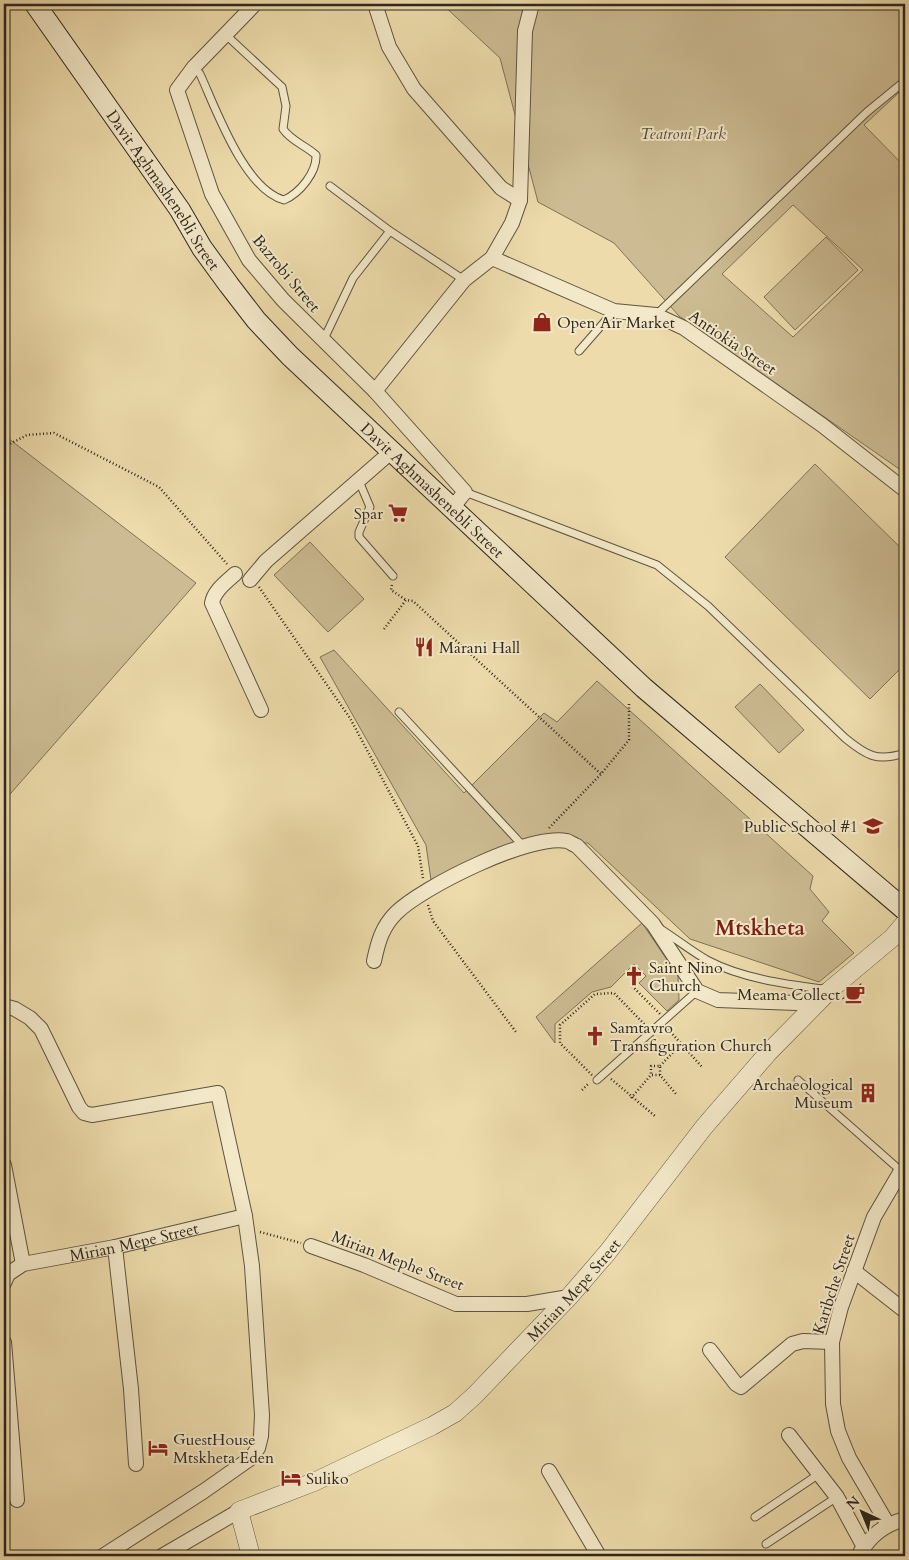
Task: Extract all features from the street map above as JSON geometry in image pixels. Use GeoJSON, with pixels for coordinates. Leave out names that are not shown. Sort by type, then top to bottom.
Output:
{"type":"FeatureCollection","features":[{"type":"Feature","properties":{"kind":"main road","name":"Davit Aghmashenebli Street"},"geometry":{"type":"LineString","coordinates":[[35,4],[174,202],[202,248],[234,292],[290,356],[644,688],[905,910]]}},
{"type":"Feature","properties":{"kind":"street"},"geometry":{"type":"LineString","coordinates":[[375,4],[389,47],[414,89],[501,188],[520,200]]}},
{"type":"Feature","properties":{"kind":"street"},"geometry":{"type":"LineString","coordinates":[[375,392],[464,280],[492,258],[512,223],[520,200],[525,31],[532,4]]}},
{"type":"Feature","properties":{"kind":"street","name":"Bazrobi Street"},"geometry":{"type":"LineString","coordinates":[[253,6],[194,67],[177,90],[212,194],[249,260],[283,300],[375,392],[465,492]]}},
{"type":"Feature","properties":{"kind":"street","name":"Antiokia Street"},"geometry":{"type":"LineString","coordinates":[[492,258],[614,311],[656,315],[684,328],[822,425],[905,490]]}},
{"type":"Feature","properties":{"kind":"street"},"geometry":{"type":"LineString","coordinates":[[250,580],[266,561],[391,452]]}},
{"type":"Feature","properties":{"kind":"street"},"geometry":{"type":"LineString","coordinates":[[452,508],[465,492]]}},
{"type":"Feature","properties":{"kind":"street"},"geometry":{"type":"LineString","coordinates":[[235,574],[213,596],[212,604],[261,710]]}},
{"type":"Feature","properties":{"kind":"street"},"geometry":{"type":"LineString","coordinates":[[374,961],[379,936],[396,913],[423,891],[460,871],[524,847],[547,842],[567,841],[577,846],[654,924],[697,991],[718,1000],[797,1003],[836,994]]}},
{"type":"Feature","properties":{"kind":"street","name":"Mirian Mepe Street"},"geometry":{"type":"LineString","coordinates":[[162,1556],[240,1511],[314,1482],[432,1426],[455,1413],[474,1396],[569,1297],[607,1253],[768,1052],[836,994],[905,923]]}},
{"type":"Feature","properties":{"kind":"street"},"geometry":{"type":"LineString","coordinates":[[4,1006],[30,1018],[41,1029],[79,1107],[84,1113],[92,1115],[218,1094],[245,1216],[252,1266],[262,1415],[261,1436],[258,1448],[238,1468],[103,1556]]}},
{"type":"Feature","properties":{"kind":"street"},"geometry":{"type":"LineString","coordinates":[[4,1164],[23,1264],[8,1274],[4,1283]]}},
{"type":"Feature","properties":{"kind":"street","name":"Karibche Street"},"geometry":{"type":"LineString","coordinates":[[887,1524],[849,1458],[838,1431],[833,1404],[832,1342],[854,1271],[874,1217],[901,1171]]}},
{"type":"Feature","properties":{"kind":"street","name":"Mirian Mepe Street"},"geometry":{"type":"LineString","coordinates":[[23,1264],[116,1247],[245,1216]]}},
{"type":"Feature","properties":{"kind":"street","name":"Mirian Mephe Street"},"geometry":{"type":"LineString","coordinates":[[311,1246],[364,1264],[456,1304],[527,1304],[569,1297]]}},
{"type":"Feature","properties":{"kind":"street"},"geometry":{"type":"LineString","coordinates":[[116,1247],[131,1389],[136,1464]]}},
{"type":"Feature","properties":{"kind":"street"},"geometry":{"type":"LineString","coordinates":[[854,1271],[905,1311]]}},
{"type":"Feature","properties":{"kind":"street"},"geometry":{"type":"LineString","coordinates":[[4,1342],[17,1500]]}},
{"type":"Feature","properties":{"kind":"street"},"geometry":{"type":"LineString","coordinates":[[710,1350],[736,1384],[741,1387],[792,1344],[832,1342]]}},
{"type":"Feature","properties":{"kind":"street"},"geometry":{"type":"LineString","coordinates":[[789,1435],[836,1497],[861,1551],[887,1524],[905,1519]]}},
{"type":"Feature","properties":{"kind":"street"},"geometry":{"type":"LineString","coordinates":[[549,1471],[599,1556]]}},
{"type":"Feature","properties":{"kind":"street"},"geometry":{"type":"LineString","coordinates":[[240,1511],[251,1556]]}},
{"type":"Feature","properties":{"kind":"lane"},"geometry":{"type":"LineString","coordinates":[[194,67],[200,74],[240,157],[262,188],[275,197],[284,200],[294,194],[316,164],[316,155],[308,147],[287,135],[283,129],[286,106],[282,87],[226,35]]}},
{"type":"Feature","properties":{"kind":"lane"},"geometry":{"type":"LineString","coordinates":[[656,315],[867,112],[900,85],[905,84]]}},
{"type":"Feature","properties":{"kind":"lane"},"geometry":{"type":"LineString","coordinates":[[330,186],[390,231],[464,280]]}},
{"type":"Feature","properties":{"kind":"lane"},"geometry":{"type":"LineString","coordinates":[[322,341],[353,278],[390,231]]}},
{"type":"Feature","properties":{"kind":"lane"},"geometry":{"type":"LineString","coordinates":[[579,351],[614,311]]}},
{"type":"Feature","properties":{"kind":"lane"},"geometry":{"type":"LineString","coordinates":[[359,481],[370,507],[359,532],[360,537],[393,576]]}},
{"type":"Feature","properties":{"kind":"lane"},"geometry":{"type":"LineString","coordinates":[[465,492],[657,565],[708,606],[845,738],[866,755],[889,758],[905,753]]}},
{"type":"Feature","properties":{"kind":"lane"},"geometry":{"type":"LineString","coordinates":[[399,712],[524,847]]}},
{"type":"Feature","properties":{"kind":"lane"},"geometry":{"type":"LineString","coordinates":[[654,924],[707,960],[734,971],[786,985],[836,994]]}},
{"type":"Feature","properties":{"kind":"lane"},"geometry":{"type":"LineString","coordinates":[[597,1080],[650,1030],[665,1022],[697,991]]}},
{"type":"Feature","properties":{"kind":"lane"},"geometry":{"type":"LineString","coordinates":[[798,1080],[901,1171]]}},
{"type":"Feature","properties":{"kind":"lane"},"geometry":{"type":"LineString","coordinates":[[755,1517],[819,1474]]}},
{"type":"Feature","properties":{"kind":"lane"},"geometry":{"type":"LineString","coordinates":[[766,1544],[836,1497]]}},
{"type":"Feature","properties":{"kind":"path"},"geometry":{"type":"LineString","coordinates":[[4,447],[27,435],[54,433],[159,487],[235,574]]}},
{"type":"Feature","properties":{"kind":"path"},"geometry":{"type":"LineString","coordinates":[[393,576],[391,590],[406,600],[413,601],[600,774]]}},
{"type":"Feature","properties":{"kind":"path"},"geometry":{"type":"LineString","coordinates":[[250,580],[260,588],[350,718],[418,846],[423,891],[433,921],[516,1032]]}},
{"type":"Feature","properties":{"kind":"path"},"geometry":{"type":"LineString","coordinates":[[384,629],[406,600]]}},
{"type":"Feature","properties":{"kind":"path"},"geometry":{"type":"LineString","coordinates":[[547,842],[548,830],[629,740],[630,704]]}},
{"type":"Feature","properties":{"kind":"path"},"geometry":{"type":"LineString","coordinates":[[859,983],[866,992],[864,993]]}},
{"type":"Feature","properties":{"kind":"path"},"geometry":{"type":"LineString","coordinates":[[632,986],[665,1022],[680,1045],[702,1067]]}},
{"type":"Feature","properties":{"kind":"path"},"geometry":{"type":"LineString","coordinates":[[597,1080],[560,1043],[560,1025],[595,994],[614,993],[650,1030]]}},
{"type":"Feature","properties":{"kind":"path"},"geometry":{"type":"LineString","coordinates":[[836,994],[848,1005],[850,1004]]}},
{"type":"Feature","properties":{"kind":"path"},"geometry":{"type":"LineString","coordinates":[[676,1094],[660,1075],[660,1066],[680,1045]]}},
{"type":"Feature","properties":{"kind":"path"},"geometry":{"type":"LineString","coordinates":[[631,1098],[651,1075],[651,1066],[660,1066]]}},
{"type":"Feature","properties":{"kind":"path"},"geometry":{"type":"LineString","coordinates":[[651,1075],[660,1075]]}},
{"type":"Feature","properties":{"kind":"path"},"geometry":{"type":"LineString","coordinates":[[610,1078],[654,1116]]}},
{"type":"Feature","properties":{"kind":"path","name":"Mirian Mephe Street"},"geometry":{"type":"LineString","coordinates":[[247,1234],[257,1231],[311,1246]]}},
{"type":"Feature","properties":{"kind":"green space","name":"Teatroni Park"},"geometry":{"type":"Polygon","coordinates":[[[442,4],[905,4],[905,87],[864,125],[905,167],[905,473],[679,316],[614,243],[538,202],[500,58],[442,4]],[[793,205],[722,274],[793,337],[863,270],[793,205]]]}},
{"type":"Feature","properties":{"kind":"green space"},"geometry":{"type":"Polygon","coordinates":[[[826,237],[858,270],[795,330],[764,297],[826,237]]]}},
{"type":"Feature","properties":{"kind":"green space"},"geometry":{"type":"Polygon","coordinates":[[[4,435],[196,583],[4,801],[4,435]]]}},
{"type":"Feature","properties":{"kind":"green space"},"geometry":{"type":"Polygon","coordinates":[[[815,464],[905,552],[905,664],[870,699],[725,557],[815,464]]]}},
{"type":"Feature","properties":{"kind":"green space"},"geometry":{"type":"Polygon","coordinates":[[[310,542],[364,599],[328,632],[274,575],[310,542]]]}},
{"type":"Feature","properties":{"kind":"green space"},"geometry":{"type":"Polygon","coordinates":[[[334,650],[464,793],[544,713],[557,722],[597,681],[813,876],[810,889],[829,912],[822,921],[854,953],[819,982],[690,939],[588,843],[510,845],[431,880],[426,845],[320,657],[334,650]]]}},
{"type":"Feature","properties":{"kind":"green space"},"geometry":{"type":"Polygon","coordinates":[[[760,684],[804,730],[779,753],[735,707],[760,684]]]}},
{"type":"Feature","properties":{"kind":"green space"},"geometry":{"type":"Polygon","coordinates":[[[642,923],[678,976],[679,1000],[667,1011],[639,983],[646,976],[634,964],[611,987],[592,992],[555,1024],[555,1043],[536,1017],[642,923]]]}},
{"type":"Feature","properties":{"kind":"place","name":"Open Air Market"},"geometry":{"type":"Point","coordinates":[542,322]}},
{"type":"Feature","properties":{"kind":"place","name":"Spar"},"geometry":{"type":"Point","coordinates":[398,513]}},
{"type":"Feature","properties":{"kind":"place","name":"Marani Hall"},"geometry":{"type":"Point","coordinates":[424,647]}},
{"type":"Feature","properties":{"kind":"place","name":"Public School #1"},"geometry":{"type":"Point","coordinates":[873,826]}},
{"type":"Feature","properties":{"kind":"place","name":"Saint Nino Church"},"geometry":{"type":"Point","coordinates":[634,976]}},
{"type":"Feature","properties":{"kind":"place","name":"Meama Collect"},"geometry":{"type":"Point","coordinates":[855,994]}},
{"type":"Feature","properties":{"kind":"place","name":"Samtavro Transfiguration Church"},"geometry":{"type":"Point","coordinates":[595,1036]}},
{"type":"Feature","properties":{"kind":"place","name":"Archaeological Museum"},"geometry":{"type":"Point","coordinates":[868,1093]}},
{"type":"Feature","properties":{"kind":"place","name":"GuestHouse Mtskheta Eden"},"geometry":{"type":"Point","coordinates":[158,1448]}},
{"type":"Feature","properties":{"kind":"place","name":"Suliko"},"geometry":{"type":"Point","coordinates":[291,1478]}},
{"type":"Feature","properties":{"kind":"district","name":"Mtskheta"},"geometry":{"type":"Point","coordinates":[760,928]}}]}
